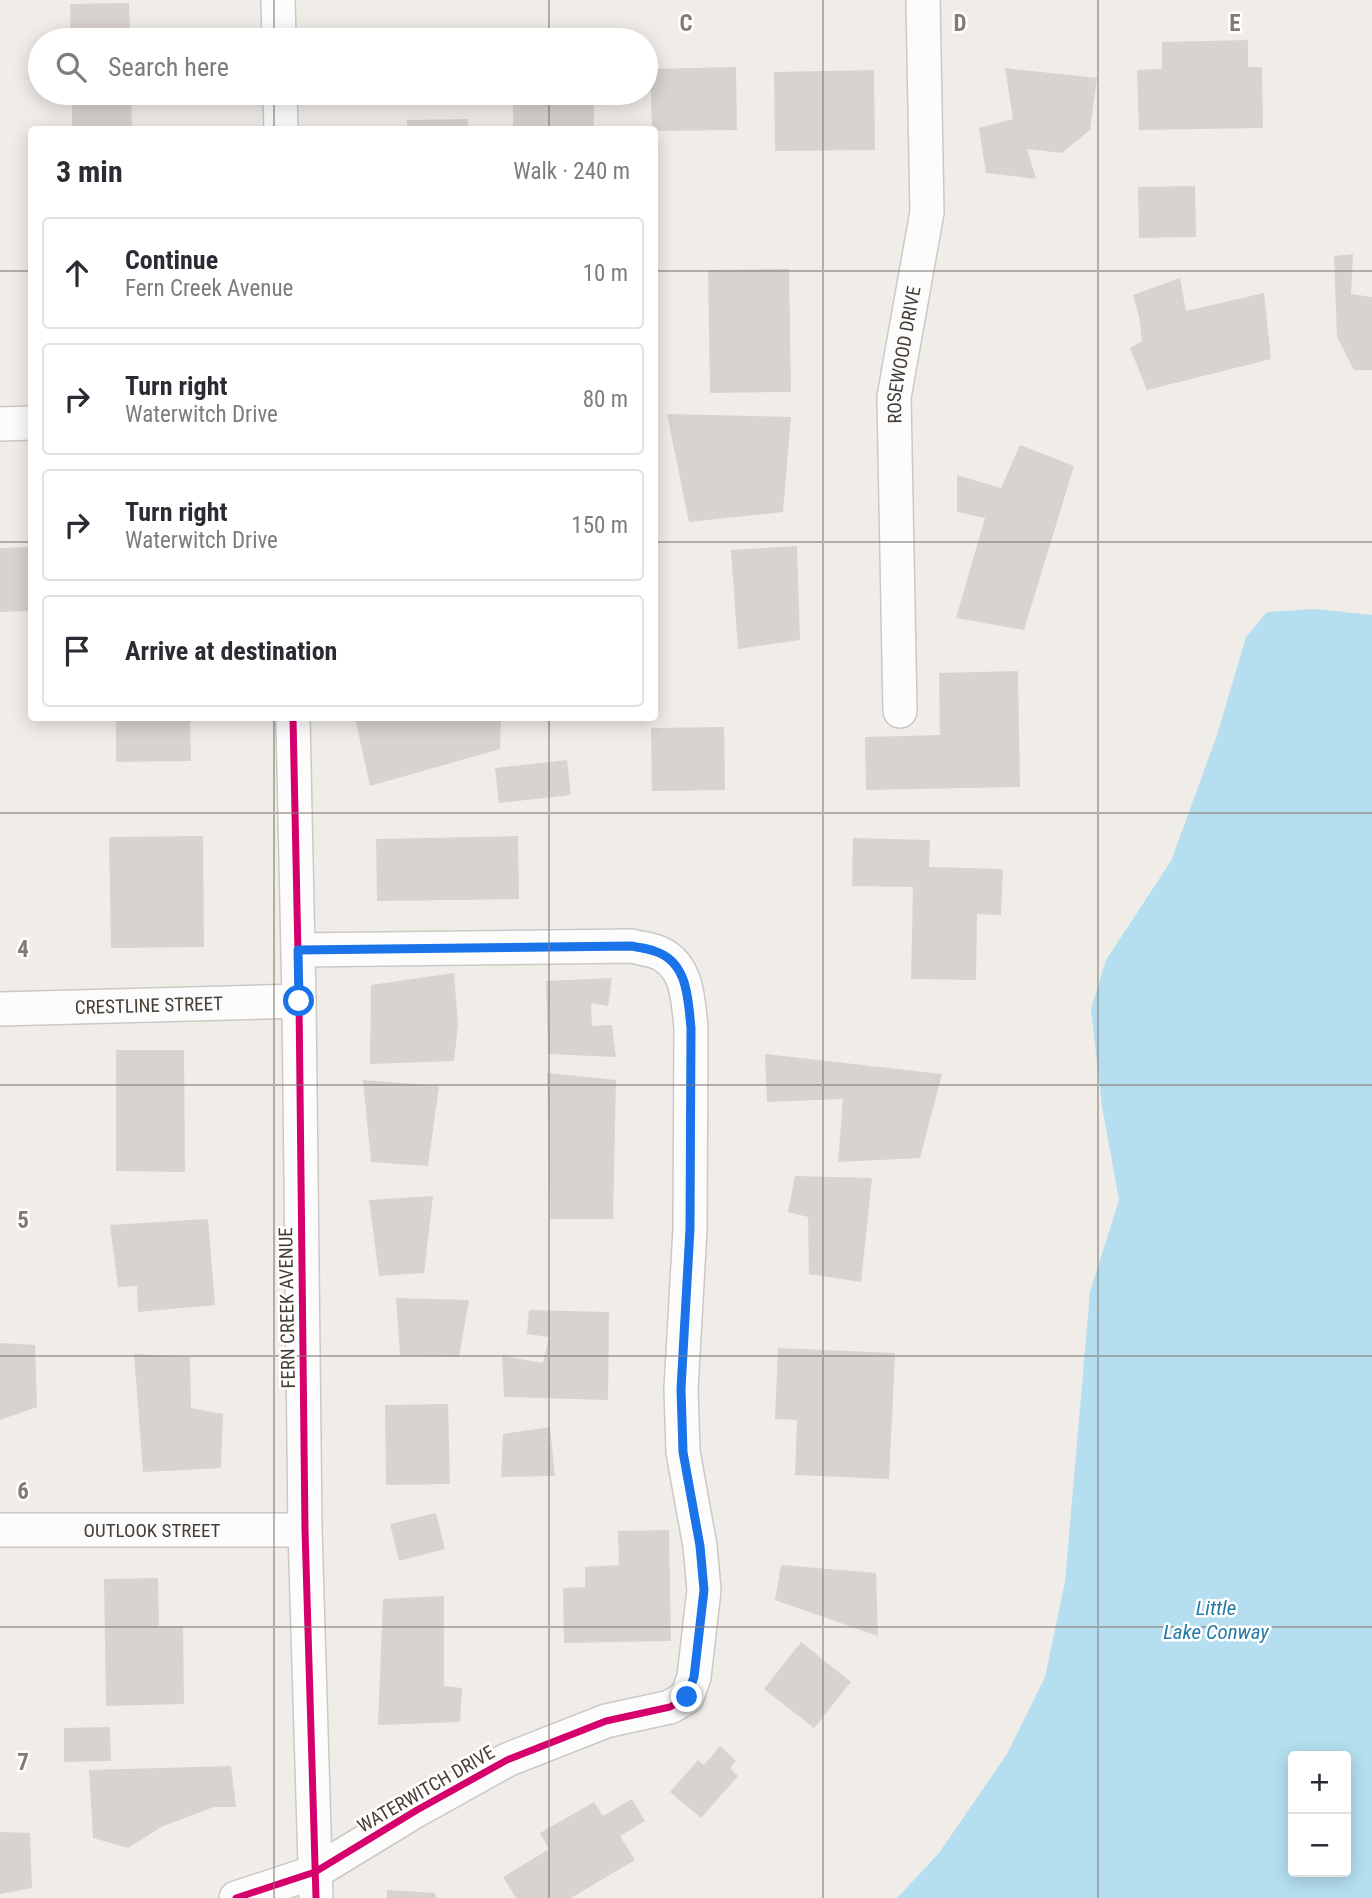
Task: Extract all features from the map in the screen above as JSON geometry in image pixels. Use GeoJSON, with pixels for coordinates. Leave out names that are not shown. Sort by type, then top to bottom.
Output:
{"type":"FeatureCollection","features":[{"type":"Feature","properties":{"kind":"street"},"geometry":{"type":"LineString","coordinates":[[278,0],[279,28]]}},
{"type":"Feature","properties":{"kind":"street","name":"ROSEWOOD DRIVE"},"geometry":{"type":"LineString","coordinates":[[900,711],[894,397],[927,212],[923,0]]}},
{"type":"Feature","properties":{"kind":"street"},"geometry":{"type":"LineString","coordinates":[[280,105],[281,126]]}},
{"type":"Feature","properties":{"kind":"street"},"geometry":{"type":"LineString","coordinates":[[0,424],[28,424]]}},
{"type":"Feature","properties":{"kind":"street","name":"FERN CREEK AVENUE"},"geometry":{"type":"LineString","coordinates":[[293,721],[305,1530],[316,1885]]}},
{"type":"Feature","properties":{"kind":"street","name":"WATERWITCH DRIVE"},"geometry":{"type":"LineString","coordinates":[[236,1898],[316,1885],[417,1810],[507,1760],[606,1721],[670,1707],[687,1697],[694,1677],[704,1590],[700,1546],[683,1452],[681,1389],[690,1229],[691,1028],[688,995],[679,968],[657,951],[632,946],[298,950]]}},
{"type":"Feature","properties":{"kind":"street","name":"CRESTLINE STREET"},"geometry":{"type":"LineString","coordinates":[[0,1009],[299,1001]]}},
{"type":"Feature","properties":{"kind":"street","name":"OUTLOOK STREET"},"geometry":{"type":"LineString","coordinates":[[0,1530],[305,1530]]}},
{"type":"Feature","properties":{"kind":"water","name":"Little Lake Conway"},"geometry":{"type":"Polygon","coordinates":[[[1316,609],[1372,615],[1372,1898],[897,1898],[939,1853],[1007,1754],[1045,1677],[1065,1582],[1090,1292],[1119,1200],[1102,1106],[1091,1009],[1106,960],[1171,861],[1217,735],[1246,637],[1267,612],[1316,609]]]}},
{"type":"Feature","properties":{"kind":"building"},"geometry":{"type":"Polygon","coordinates":[[[129,3],[130,28],[71,28],[70,4],[129,3]]]}},
{"type":"Feature","properties":{"kind":"building"},"geometry":{"type":"Polygon","coordinates":[[[1248,40],[1248,67],[1262,67],[1263,128],[1139,130],[1137,70],[1162,69],[1162,42],[1248,40]]]}},
{"type":"Feature","properties":{"kind":"building"},"geometry":{"type":"Polygon","coordinates":[[[736,67],[737,130],[658,131],[658,126],[652,126],[651,105],[658,105],[658,69],[736,67]]]}},
{"type":"Feature","properties":{"kind":"building"},"geometry":{"type":"Polygon","coordinates":[[[1005,68],[1097,78],[1090,130],[1062,153],[1027,149],[1036,179],[986,173],[979,128],[1013,119],[1005,68]]]}},
{"type":"Feature","properties":{"kind":"building"},"geometry":{"type":"Polygon","coordinates":[[[874,70],[875,150],[775,151],[774,72],[874,70]]]}},
{"type":"Feature","properties":{"kind":"building"},"geometry":{"type":"Polygon","coordinates":[[[72,105],[131,105],[132,126],[72,126],[72,105]]]}},
{"type":"Feature","properties":{"kind":"building"},"geometry":{"type":"Polygon","coordinates":[[[513,105],[594,105],[594,126],[513,126],[513,105]]]}},
{"type":"Feature","properties":{"kind":"building"},"geometry":{"type":"Polygon","coordinates":[[[468,119],[468,126],[407,126],[407,120],[468,119]]]}},
{"type":"Feature","properties":{"kind":"building"},"geometry":{"type":"Polygon","coordinates":[[[1195,186],[1196,237],[1139,238],[1138,187],[1195,186]]]}},
{"type":"Feature","properties":{"kind":"building"},"geometry":{"type":"Polygon","coordinates":[[[1353,254],[1351,294],[1372,297],[1372,370],[1354,370],[1337,337],[1334,256],[1353,254]]]}},
{"type":"Feature","properties":{"kind":"building"},"geometry":{"type":"Polygon","coordinates":[[[789,269],[791,392],[710,393],[708,270],[789,269]]]}},
{"type":"Feature","properties":{"kind":"building"},"geometry":{"type":"Polygon","coordinates":[[[1180,278],[1186,311],[1264,293],[1271,359],[1147,390],[1130,348],[1142,341],[1133,295],[1180,278]]]}},
{"type":"Feature","properties":{"kind":"building"},"geometry":{"type":"Polygon","coordinates":[[[667,414],[791,417],[783,512],[689,522],[667,414]]]}},
{"type":"Feature","properties":{"kind":"building"},"geometry":{"type":"Polygon","coordinates":[[[1020,445],[1074,466],[1024,630],[956,618],[985,518],[957,512],[957,475],[1001,488],[1020,445]]]}},
{"type":"Feature","properties":{"kind":"building"},"geometry":{"type":"Polygon","coordinates":[[[797,546],[800,640],[738,649],[731,550],[797,546]]]}},
{"type":"Feature","properties":{"kind":"building"},"geometry":{"type":"Polygon","coordinates":[[[28,547],[28,611],[0,612],[0,548],[28,547]]]}},
{"type":"Feature","properties":{"kind":"building"},"geometry":{"type":"Polygon","coordinates":[[[1018,671],[1020,787],[866,790],[865,737],[940,735],[939,673],[1018,671]]]}},
{"type":"Feature","properties":{"kind":"building"},"geometry":{"type":"Polygon","coordinates":[[[116,721],[190,721],[191,761],[116,762],[116,721]]]}},
{"type":"Feature","properties":{"kind":"building"},"geometry":{"type":"Polygon","coordinates":[[[356,721],[501,721],[500,749],[370,786],[356,721]]]}},
{"type":"Feature","properties":{"kind":"building"},"geometry":{"type":"Polygon","coordinates":[[[724,727],[725,790],[652,791],[651,728],[724,727]]]}},
{"type":"Feature","properties":{"kind":"building"},"geometry":{"type":"Polygon","coordinates":[[[567,760],[571,795],[499,803],[495,768],[567,760]]]}},
{"type":"Feature","properties":{"kind":"building"},"geometry":{"type":"Polygon","coordinates":[[[203,836],[204,947],[111,948],[109,837],[203,836]]]}},
{"type":"Feature","properties":{"kind":"building"},"geometry":{"type":"Polygon","coordinates":[[[518,836],[519,899],[377,901],[376,839],[518,836]]]}},
{"type":"Feature","properties":{"kind":"building"},"geometry":{"type":"Polygon","coordinates":[[[853,838],[930,840],[929,867],[1003,869],[1001,915],[977,914],[976,980],[911,979],[913,887],[852,886],[853,838]]]}},
{"type":"Feature","properties":{"kind":"building"},"geometry":{"type":"Polygon","coordinates":[[[454,973],[458,1025],[454,1061],[370,1064],[371,985],[454,973]]]}},
{"type":"Feature","properties":{"kind":"building"},"geometry":{"type":"Polygon","coordinates":[[[612,978],[608,1006],[591,1003],[592,1026],[612,1025],[616,1057],[548,1054],[546,981],[612,978]]]}},
{"type":"Feature","properties":{"kind":"building"},"geometry":{"type":"Polygon","coordinates":[[[116,1050],[184,1050],[185,1172],[116,1171],[116,1050]]]}},
{"type":"Feature","properties":{"kind":"building"},"geometry":{"type":"Polygon","coordinates":[[[765,1054],[942,1074],[920,1158],[838,1162],[843,1099],[767,1102],[765,1054]]]}},
{"type":"Feature","properties":{"kind":"building"},"geometry":{"type":"Polygon","coordinates":[[[547,1073],[616,1080],[613,1219],[550,1219],[547,1073]]]}},
{"type":"Feature","properties":{"kind":"building"},"geometry":{"type":"Polygon","coordinates":[[[363,1080],[439,1086],[428,1166],[371,1162],[363,1080]]]}},
{"type":"Feature","properties":{"kind":"building"},"geometry":{"type":"Polygon","coordinates":[[[795,1176],[872,1178],[861,1282],[809,1274],[808,1217],[788,1212],[795,1176]]]}},
{"type":"Feature","properties":{"kind":"building"},"geometry":{"type":"Polygon","coordinates":[[[433,1196],[424,1273],[379,1276],[369,1200],[433,1196]]]}},
{"type":"Feature","properties":{"kind":"building"},"geometry":{"type":"Polygon","coordinates":[[[208,1219],[215,1305],[138,1312],[137,1286],[118,1287],[110,1225],[208,1219]]]}},
{"type":"Feature","properties":{"kind":"building"},"geometry":{"type":"Polygon","coordinates":[[[396,1298],[469,1300],[459,1357],[400,1355],[396,1298]]]}},
{"type":"Feature","properties":{"kind":"building"},"geometry":{"type":"Polygon","coordinates":[[[529,1310],[609,1312],[608,1400],[504,1397],[502,1356],[543,1363],[549,1337],[527,1334],[529,1310]]]}},
{"type":"Feature","properties":{"kind":"building"},"geometry":{"type":"Polygon","coordinates":[[[0,1343],[35,1345],[37,1407],[0,1420],[0,1343]]]}},
{"type":"Feature","properties":{"kind":"building"},"geometry":{"type":"Polygon","coordinates":[[[778,1348],[895,1353],[889,1479],[795,1475],[797,1420],[775,1419],[778,1348]]]}},
{"type":"Feature","properties":{"kind":"building"},"geometry":{"type":"Polygon","coordinates":[[[134,1354],[190,1357],[191,1408],[223,1414],[221,1468],[143,1472],[134,1354]]]}},
{"type":"Feature","properties":{"kind":"building"},"geometry":{"type":"Polygon","coordinates":[[[448,1404],[450,1484],[386,1485],[385,1405],[448,1404]]]}},
{"type":"Feature","properties":{"kind":"building"},"geometry":{"type":"Polygon","coordinates":[[[550,1427],[555,1476],[501,1477],[503,1434],[550,1427]]]}},
{"type":"Feature","properties":{"kind":"building"},"geometry":{"type":"Polygon","coordinates":[[[436,1513],[445,1549],[399,1561],[390,1524],[436,1513]]]}},
{"type":"Feature","properties":{"kind":"building"},"geometry":{"type":"Polygon","coordinates":[[[669,1530],[671,1641],[564,1643],[563,1588],[585,1587],[585,1567],[619,1565],[618,1531],[669,1530]]]}},
{"type":"Feature","properties":{"kind":"building"},"geometry":{"type":"Polygon","coordinates":[[[781,1565],[876,1573],[878,1636],[775,1600],[781,1565]]]}},
{"type":"Feature","properties":{"kind":"building"},"geometry":{"type":"Polygon","coordinates":[[[158,1578],[159,1627],[183,1626],[184,1704],[106,1706],[104,1579],[158,1578]]]}},
{"type":"Feature","properties":{"kind":"building"},"geometry":{"type":"Polygon","coordinates":[[[444,1596],[444,1686],[462,1688],[460,1722],[378,1725],[383,1599],[444,1596]]]}},
{"type":"Feature","properties":{"kind":"building"},"geometry":{"type":"Polygon","coordinates":[[[801,1642],[851,1682],[814,1728],[764,1689],[801,1642]]]}},
{"type":"Feature","properties":{"kind":"building"},"geometry":{"type":"Polygon","coordinates":[[[110,1727],[111,1761],[64,1762],[64,1728],[110,1727]]]}},
{"type":"Feature","properties":{"kind":"building"},"geometry":{"type":"Polygon","coordinates":[[[720,1746],[736,1761],[730,1768],[738,1776],[701,1818],[670,1792],[698,1760],[704,1765],[720,1746]]]}},
{"type":"Feature","properties":{"kind":"building"},"geometry":{"type":"Polygon","coordinates":[[[231,1766],[236,1807],[214,1807],[163,1826],[128,1848],[93,1838],[89,1770],[231,1766]]]}},
{"type":"Feature","properties":{"kind":"building"},"geometry":{"type":"Polygon","coordinates":[[[632,1799],[645,1821],[620,1836],[635,1860],[571,1898],[516,1898],[503,1877],[549,1849],[540,1833],[594,1802],[603,1816],[632,1799]]]}},
{"type":"Feature","properties":{"kind":"building"},"geometry":{"type":"Polygon","coordinates":[[[0,1832],[30,1833],[32,1888],[0,1894],[0,1832]]]}},
{"type":"Feature","properties":{"kind":"building"},"geometry":{"type":"Polygon","coordinates":[[[387,1890],[435,1893],[436,1898],[387,1898],[387,1890]]]}},
{"type":"Feature","properties":{"kind":"cycle path"},"geometry":{"type":"LineString","coordinates":[[293,721],[305,1530],[316,1898]]}},
{"type":"Feature","properties":{"kind":"cycle path"},"geometry":{"type":"LineString","coordinates":[[236,1898],[315,1872],[417,1810],[507,1760],[606,1721],[670,1707],[687,1697],[694,1677],[704,1590],[700,1546],[683,1452],[681,1389],[690,1229],[691,1028],[687,994],[680,973],[665,956],[632,946],[298,950]]}},
{"type":"Feature","properties":{"kind":"route"},"geometry":{"type":"LineString","coordinates":[[299,1001],[298,950],[632,946],[657,951],[679,968],[688,995],[691,1028],[690,1229],[681,1389],[683,1452],[700,1546],[704,1590],[694,1677],[687,1697]]}}]}
